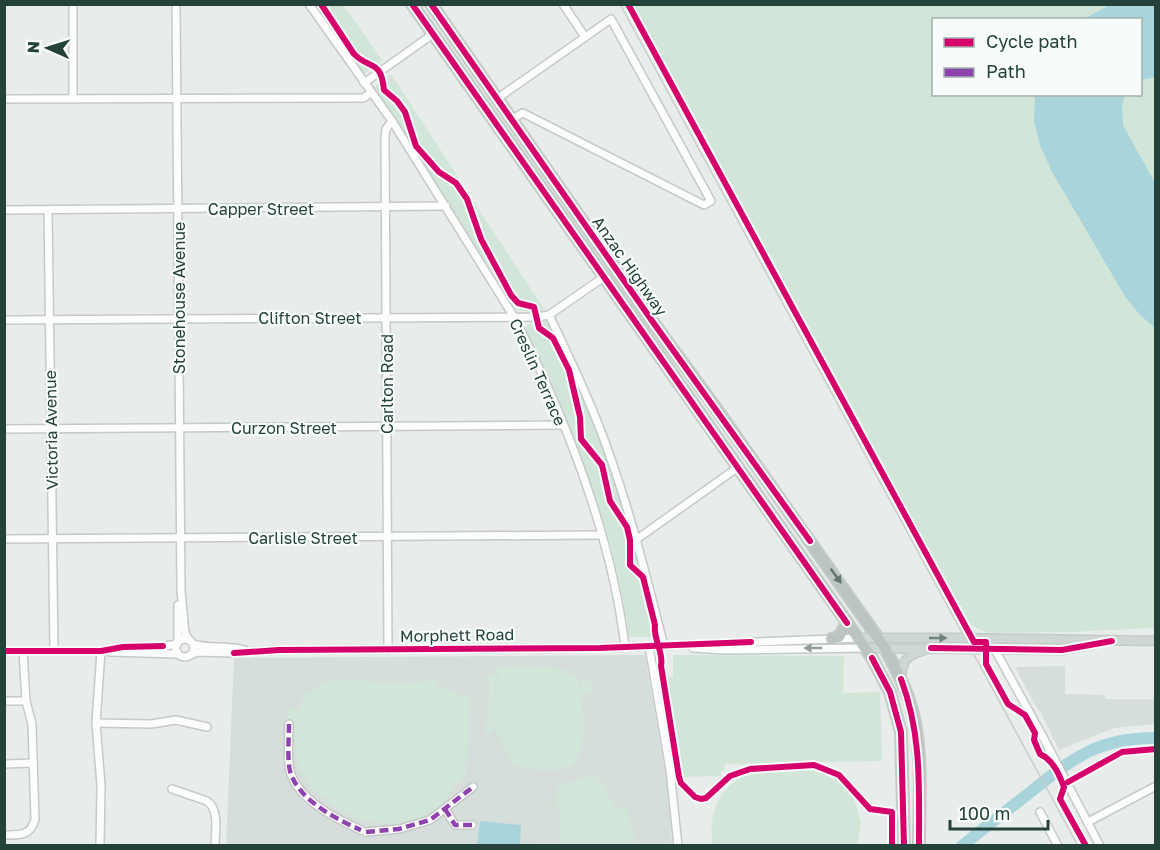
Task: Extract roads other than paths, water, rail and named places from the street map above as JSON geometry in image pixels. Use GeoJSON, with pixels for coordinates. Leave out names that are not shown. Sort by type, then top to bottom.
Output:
{"type":"FeatureCollection","features":[{"type":"Feature","properties":{"kind":"highway","name":"Anzac Highway"},"geometry":{"type":"LineString","coordinates":[[411,4],[866,648],[890,692],[901,732],[904,846]]}},
{"type":"Feature","properties":{"kind":"highway","name":"Anzac Highway"},"geometry":{"type":"LineString","coordinates":[[431,4],[586,227],[885,648],[910,703],[916,732],[919,846]]}},
{"type":"Feature","properties":{"kind":"highway"},"geometry":{"type":"LineString","coordinates":[[456,68],[465,63],[466,55]]}},
{"type":"Feature","properties":{"kind":"highway"},"geometry":{"type":"LineString","coordinates":[[470,87],[468,74],[476,69]]}},
{"type":"Feature","properties":{"kind":"highway"},"geometry":{"type":"LineString","coordinates":[[569,227],[578,221],[577,213]]}},
{"type":"Feature","properties":{"kind":"highway"},"geometry":{"type":"LineString","coordinates":[[583,248],[581,233],[586,227]]}},
{"type":"Feature","properties":{"kind":"highway"},"geometry":{"type":"LineString","coordinates":[[699,413],[709,408],[704,392]]}},
{"type":"Feature","properties":{"kind":"highway"},"geometry":{"type":"LineString","coordinates":[[719,442],[718,427],[725,420]]}},
{"type":"Feature","properties":{"kind":"highway"},"geometry":{"type":"LineString","coordinates":[[831,639],[839,636],[848,623]]}},
{"type":"Feature","properties":{"kind":"highway"},"geometry":{"type":"LineString","coordinates":[[904,783],[919,782]]}},
{"type":"Feature","properties":{"kind":"main road","name":"Morphett Road"},"geometry":{"type":"LineString","coordinates":[[858,639],[1155,641]]}},
{"type":"Feature","properties":{"kind":"main road","name":"Morphett Road"},"geometry":{"type":"LineString","coordinates":[[866,648],[1062,650],[1112,641]]}},
{"type":"Feature","properties":{"kind":"main road"},"geometry":{"type":"LineString","coordinates":[[901,679],[905,659],[909,654],[931,648]]}},
{"type":"Feature","properties":{"kind":"street"},"geometry":{"type":"LineString","coordinates":[[73,4],[74,99]]}},
{"type":"Feature","properties":{"kind":"street","name":"Stonehouse Avenue"},"geometry":{"type":"LineString","coordinates":[[176,4],[181,591],[185,633],[191,642]]}},
{"type":"Feature","properties":{"kind":"street","name":"Creslin Terrace"},"geometry":{"type":"LineString","coordinates":[[309,4],[392,121],[514,317],[531,351],[580,470],[602,536],[620,603],[626,647]]}},
{"type":"Feature","properties":{"kind":"street"},"geometry":{"type":"LineString","coordinates":[[562,4],[585,37]]}},
{"type":"Feature","properties":{"kind":"street"},"geometry":{"type":"LineString","coordinates":[[498,98],[611,19],[711,201],[704,205],[524,113],[512,119]]}},
{"type":"Feature","properties":{"kind":"street"},"geometry":{"type":"LineString","coordinates":[[364,83],[433,34]]}},
{"type":"Feature","properties":{"kind":"street"},"geometry":{"type":"LineString","coordinates":[[4,99],[363,98],[372,93]]}},
{"type":"Feature","properties":{"kind":"street","name":"Carlton Road"},"geometry":{"type":"LineString","coordinates":[[388,650],[386,129],[392,121]]}},
{"type":"Feature","properties":{"kind":"street","name":"Capper Street"},"geometry":{"type":"LineString","coordinates":[[4,210],[446,206]]}},
{"type":"Feature","properties":{"kind":"street","name":"Victoria Avenue"},"geometry":{"type":"LineString","coordinates":[[48,210],[54,651]]}},
{"type":"Feature","properties":{"kind":"street"},"geometry":{"type":"LineString","coordinates":[[604,277],[549,315],[601,433],[637,539],[665,646]]}},
{"type":"Feature","properties":{"kind":"street","name":"Clifton Street"},"geometry":{"type":"LineString","coordinates":[[4,320],[549,315]]}},
{"type":"Feature","properties":{"kind":"street","name":"Curzon Street"},"geometry":{"type":"LineString","coordinates":[[4,429],[562,425]]}},
{"type":"Feature","properties":{"kind":"street"},"geometry":{"type":"LineString","coordinates":[[637,539],[737,468]]}},
{"type":"Feature","properties":{"kind":"street","name":"Carlisle Street"},"geometry":{"type":"LineString","coordinates":[[4,539],[602,536]]}},
{"type":"Feature","properties":{"kind":"street","name":"Stonehouse Avenue"},"geometry":{"type":"LineString","coordinates":[[177,643],[178,605],[181,591]]}},
{"type":"Feature","properties":{"kind":"street"},"geometry":{"type":"LineString","coordinates":[[4,651],[101,651],[123,647],[166,646],[182,639],[191,642],[194,649],[190,655],[183,657],[177,654],[101,651]]}},
{"type":"Feature","properties":{"kind":"street","name":"Morphett Road"},"geometry":{"type":"LineString","coordinates":[[665,646],[722,642],[858,639]]}},
{"type":"Feature","properties":{"kind":"street","name":"Morphett Road"},"geometry":{"type":"LineString","coordinates":[[191,642],[201,646],[234,647],[247,651]]}},
{"type":"Feature","properties":{"kind":"street"},"geometry":{"type":"LineString","coordinates":[[177,643],[177,654]]}},
{"type":"Feature","properties":{"kind":"street"},"geometry":{"type":"LineString","coordinates":[[649,646],[670,770],[678,846]]}},
{"type":"Feature","properties":{"kind":"street","name":"Morphett Road"},"geometry":{"type":"LineString","coordinates":[[190,655],[198,652],[247,651],[649,646],[724,650],[866,648]]}},
{"type":"Feature","properties":{"kind":"street"},"geometry":{"type":"LineString","coordinates":[[994,648],[1100,846]]}},
{"type":"Feature","properties":{"kind":"street"},"geometry":{"type":"LineString","coordinates":[[4,835],[23,834],[33,827],[34,819],[32,724],[26,701],[23,651]]}},
{"type":"Feature","properties":{"kind":"street"},"geometry":{"type":"LineString","coordinates":[[100,846],[101,785],[96,723],[101,651]]}},
{"type":"Feature","properties":{"kind":"street"},"geometry":{"type":"LineString","coordinates":[[4,701],[26,701]]}},
{"type":"Feature","properties":{"kind":"street"},"geometry":{"type":"LineString","coordinates":[[96,723],[151,724],[176,720],[207,727]]}},
{"type":"Feature","properties":{"kind":"street"},"geometry":{"type":"LineString","coordinates":[[289,724],[290,771],[304,795],[335,818],[363,831],[399,829],[430,820],[473,787]]}},
{"type":"Feature","properties":{"kind":"street"},"geometry":{"type":"LineString","coordinates":[[4,764],[33,763]]}},
{"type":"Feature","properties":{"kind":"street"},"geometry":{"type":"LineString","coordinates":[[1088,822],[1155,786]]}},
{"type":"Feature","properties":{"kind":"street"},"geometry":{"type":"LineString","coordinates":[[171,789],[212,804],[215,810],[215,846]]}},
{"type":"Feature","properties":{"kind":"street"},"geometry":{"type":"LineString","coordinates":[[445,809],[455,825],[472,825]]}},
{"type":"Feature","properties":{"kind":"street"},"geometry":{"type":"LineString","coordinates":[[1040,812],[1056,845]]}},
{"type":"Feature","properties":{"kind":"water"},"geometry":{"type":"Polygon","coordinates":[[[1111,4],[1155,5],[1155,77],[1142,80],[1142,18],[1086,18],[1111,4]]]}},
{"type":"Feature","properties":{"kind":"water"},"geometry":{"type":"Polygon","coordinates":[[[1035,96],[1125,96],[1122,105],[1123,125],[1155,183],[1155,328],[1126,298],[1052,172],[1040,145],[1034,121],[1035,96]]]}},
{"type":"Feature","properties":{"kind":"water"},"geometry":{"type":"Polygon","coordinates":[[[480,821],[521,825],[520,845],[477,845],[480,821]]]}},
{"type":"Feature","properties":{"kind":"waterway"},"geometry":{"type":"LineString","coordinates":[[962,846],[1058,770],[1086,753],[1117,742],[1156,738]]}},
{"type":"Feature","properties":{"kind":"tram line"},"geometry":{"type":"LineString","coordinates":[[620,4],[1078,846]]}}]}
